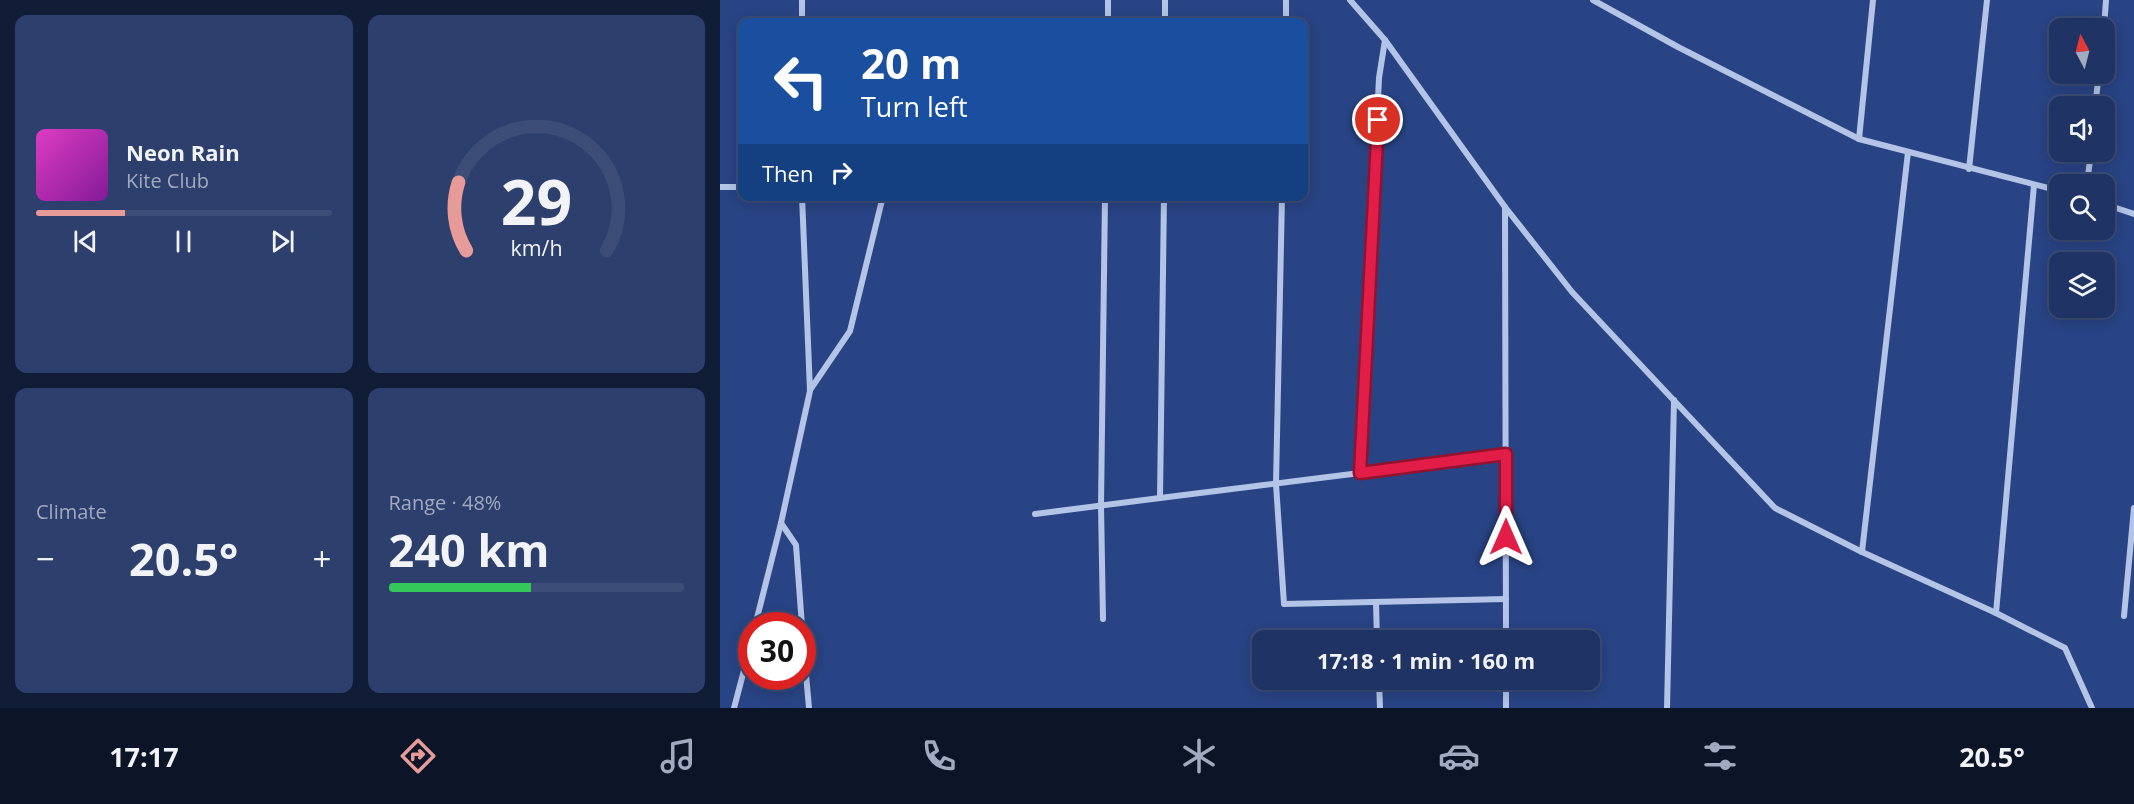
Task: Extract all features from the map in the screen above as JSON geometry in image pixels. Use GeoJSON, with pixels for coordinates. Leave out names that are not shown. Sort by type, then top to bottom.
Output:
{"type":"FeatureCollection","features":[{"type":"Feature","properties":{"kind":"street"},"geometry":{"type":"LineString","coordinates":[[802,0],[802,18]]}},
{"type":"Feature","properties":{"kind":"street"},"geometry":{"type":"LineString","coordinates":[[1108,0],[1108,18]]}},
{"type":"Feature","properties":{"kind":"street"},"geometry":{"type":"LineString","coordinates":[[1165,0],[1165,18]]}},
{"type":"Feature","properties":{"kind":"street"},"geometry":{"type":"LineString","coordinates":[[1286,0],[1286,18]]}},
{"type":"Feature","properties":{"kind":"street"},"geometry":{"type":"LineString","coordinates":[[1350,0],[1385,40],[1505,207],[1572,292],[1775,508],[1862,552],[1996,613],[2065,648],[2092,708]]}},
{"type":"Feature","properties":{"kind":"street"},"geometry":{"type":"LineString","coordinates":[[1593,0],[1678,47],[1859,139],[2049,188]]}},
{"type":"Feature","properties":{"kind":"street"},"geometry":{"type":"LineString","coordinates":[[1859,139],[1873,0]]}},
{"type":"Feature","properties":{"kind":"street"},"geometry":{"type":"LineString","coordinates":[[1969,169],[1987,0]]}},
{"type":"Feature","properties":{"kind":"street"},"geometry":{"type":"LineString","coordinates":[[2104,18],[2106,0]]}},
{"type":"Feature","properties":{"kind":"street"},"geometry":{"type":"LineString","coordinates":[[1360,473],[1379,78],[1385,40]]}},
{"type":"Feature","properties":{"kind":"street"},"geometry":{"type":"LineString","coordinates":[[1862,552],[1908,152]]}},
{"type":"Feature","properties":{"kind":"street"},"geometry":{"type":"LineString","coordinates":[[1996,613],[2034,185]]}},
{"type":"Feature","properties":{"kind":"street"},"geometry":{"type":"LineString","coordinates":[[720,187],[738,187]]}},
{"type":"Feature","properties":{"kind":"street"},"geometry":{"type":"LineString","coordinates":[[759,612],[810,391],[802,201]]}},
{"type":"Feature","properties":{"kind":"street"},"geometry":{"type":"LineString","coordinates":[[810,391],[850,331],[882,201]]}},
{"type":"Feature","properties":{"kind":"street"},"geometry":{"type":"LineString","coordinates":[[1103,619],[1101,506],[1105,201]]}},
{"type":"Feature","properties":{"kind":"street"},"geometry":{"type":"LineString","coordinates":[[1160,498],[1164,201]]}},
{"type":"Feature","properties":{"kind":"street"},"geometry":{"type":"LineString","coordinates":[[1282,201],[1276,484],[1284,604],[1506,599]]}},
{"type":"Feature","properties":{"kind":"street"},"geometry":{"type":"LineString","coordinates":[[1505,207],[1506,630]]}},
{"type":"Feature","properties":{"kind":"street"},"geometry":{"type":"LineString","coordinates":[[2115,208],[2134,214]]}},
{"type":"Feature","properties":{"kind":"street"},"geometry":{"type":"LineString","coordinates":[[1666,708],[1674,400]]}},
{"type":"Feature","properties":{"kind":"street"},"geometry":{"type":"LineString","coordinates":[[1035,514],[1506,454]]}},
{"type":"Feature","properties":{"kind":"street"},"geometry":{"type":"LineString","coordinates":[[2124,616],[2134,508]]}},
{"type":"Feature","properties":{"kind":"street"},"geometry":{"type":"LineString","coordinates":[[781,523],[796,545],[801,612]]}},
{"type":"Feature","properties":{"kind":"street"},"geometry":{"type":"LineString","coordinates":[[1376,602],[1377,630]]}},
{"type":"Feature","properties":{"kind":"street"},"geometry":{"type":"LineString","coordinates":[[734,708],[739,690]]}},
{"type":"Feature","properties":{"kind":"street"},"geometry":{"type":"LineString","coordinates":[[807,690],[809,708]]}},
{"type":"Feature","properties":{"kind":"street"},"geometry":{"type":"LineString","coordinates":[[1379,690],[1380,708]]}},
{"type":"Feature","properties":{"kind":"street"},"geometry":{"type":"LineString","coordinates":[[1506,690],[1506,708]]}},
{"type":"Feature","properties":{"kind":"route"},"geometry":{"type":"LineString","coordinates":[[1378,120],[1360,473],[1506,454],[1506,537]]}}]}
